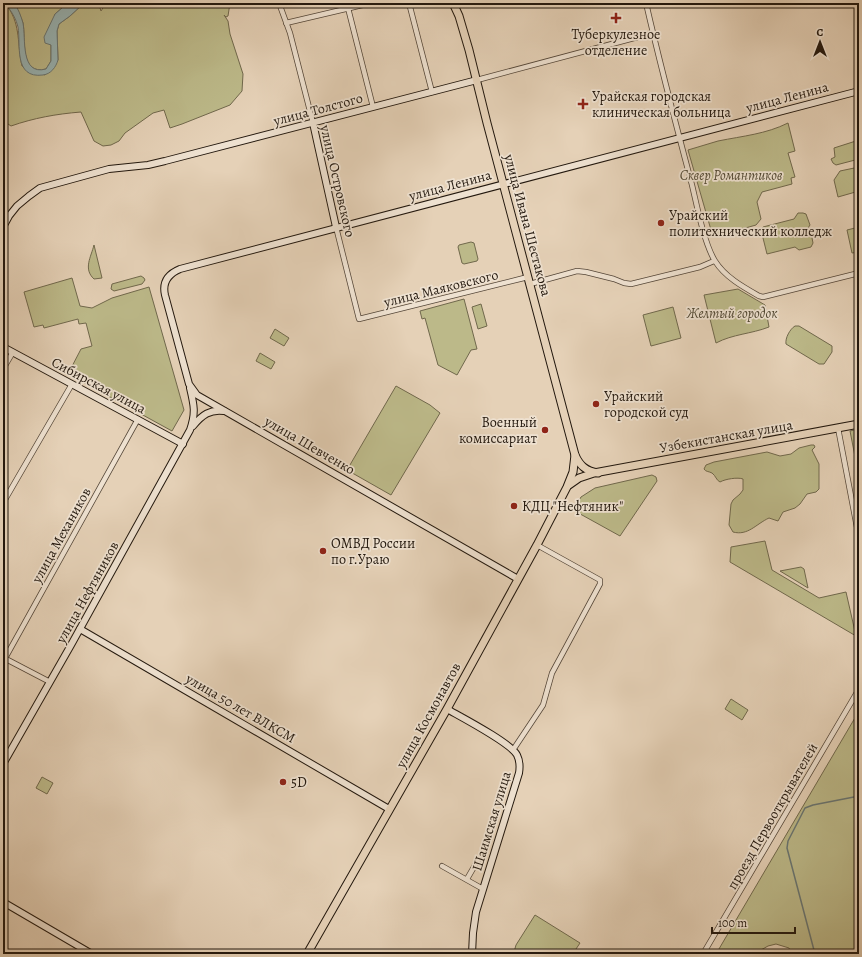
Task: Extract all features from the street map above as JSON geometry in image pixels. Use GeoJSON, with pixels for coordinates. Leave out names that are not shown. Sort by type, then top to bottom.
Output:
{"type":"FeatureCollection","features":[{"type":"Feature","properties":{"kind":"main road","name":"улица Ивана Шестакова"},"geometry":{"type":"LineString","coordinates":[[453,3],[464,31],[575,455]]}},
{"type":"Feature","properties":{"kind":"main road","name":"улица Толстого"},"geometry":{"type":"LineString","coordinates":[[3,227],[11,213],[22,202],[34,191],[47,186],[117,167],[154,164],[477,80]]}},
{"type":"Feature","properties":{"kind":"main road","name":"улица Ленина"},"geometry":{"type":"LineString","coordinates":[[166,278],[180,269],[859,91]]}},
{"type":"Feature","properties":{"kind":"main road","name":"улица Островского"},"geometry":{"type":"LineString","coordinates":[[313,123],[336,227]]}},
{"type":"Feature","properties":{"kind":"main road","name":"улица Шевченко"},"geometry":{"type":"LineString","coordinates":[[166,278],[164,284],[165,295],[189,384],[197,395],[518,579]]}},
{"type":"Feature","properties":{"kind":"main road","name":"Сибирская улица"},"geometry":{"type":"LineString","coordinates":[[3,347],[183,444]]}},
{"type":"Feature","properties":{"kind":"main road","name":"улица Нефтяников"},"geometry":{"type":"LineString","coordinates":[[3,764],[80,629],[190,430],[194,418],[194,410],[189,384]]}},
{"type":"Feature","properties":{"kind":"main road","name":"улица Нефтяников"},"geometry":{"type":"LineString","coordinates":[[190,430],[200,418],[206,414],[215,411],[226,411]]}},
{"type":"Feature","properties":{"kind":"main road","name":"Узбекистанская улица"},"geometry":{"type":"LineString","coordinates":[[567,487],[579,478],[598,473],[859,424]]}},
{"type":"Feature","properties":{"kind":"main road"},"geometry":{"type":"LineString","coordinates":[[575,455],[582,466],[589,471],[598,473]]}},
{"type":"Feature","properties":{"kind":"main road","name":"улица Космонавтов"},"geometry":{"type":"LineString","coordinates":[[307,954],[447,709],[537,545],[567,487],[573,472],[575,455]]}},
{"type":"Feature","properties":{"kind":"main road","name":"улица 50 лет ВЛКСМ"},"geometry":{"type":"LineString","coordinates":[[80,629],[389,809]]}},
{"type":"Feature","properties":{"kind":"main road"},"geometry":{"type":"LineString","coordinates":[[447,709],[513,750]]}},
{"type":"Feature","properties":{"kind":"main road","name":"Шаимская улица"},"geometry":{"type":"LineString","coordinates":[[472,954],[473,926],[519,773],[519,760],[513,750]]}},
{"type":"Feature","properties":{"kind":"main road"},"geometry":{"type":"LineString","coordinates":[[3,902],[92,954]]}},
{"type":"Feature","properties":{"kind":"street","name":"улица Островского"},"geometry":{"type":"LineString","coordinates":[[279,3],[294,50],[313,123]]}},
{"type":"Feature","properties":{"kind":"street"},"geometry":{"type":"LineString","coordinates":[[286,23],[371,3]]}},
{"type":"Feature","properties":{"kind":"street"},"geometry":{"type":"LineString","coordinates":[[409,3],[432,92]]}},
{"type":"Feature","properties":{"kind":"street"},"geometry":{"type":"LineString","coordinates":[[646,3],[679,138],[707,242],[714,261],[739,285],[763,297],[859,273]]}},
{"type":"Feature","properties":{"kind":"street"},"geometry":{"type":"LineString","coordinates":[[348,8],[373,107]]}},
{"type":"Feature","properties":{"kind":"street","name":"улица Толстого"},"geometry":{"type":"LineString","coordinates":[[477,80],[653,33]]}},
{"type":"Feature","properties":{"kind":"street","name":"улица Островского"},"geometry":{"type":"LineString","coordinates":[[336,227],[359,319]]}},
{"type":"Feature","properties":{"kind":"street","name":"улица Маяковского"},"geometry":{"type":"LineString","coordinates":[[359,319],[529,280],[577,271],[614,278],[624,283],[631,284],[700,267],[714,261]]}},
{"type":"Feature","properties":{"kind":"street"},"geometry":{"type":"LineString","coordinates":[[3,369],[13,352]]}},
{"type":"Feature","properties":{"kind":"street"},"geometry":{"type":"LineString","coordinates":[[3,503],[72,384]]}},
{"type":"Feature","properties":{"kind":"street","name":"улица Механиков"},"geometry":{"type":"LineString","coordinates":[[4,659],[138,419]]}},
{"type":"Feature","properties":{"kind":"street"},"geometry":{"type":"LineString","coordinates":[[838,428],[859,538]]}},
{"type":"Feature","properties":{"kind":"street"},"geometry":{"type":"LineString","coordinates":[[513,750],[543,705],[552,673],[600,584],[600,580],[537,545]]}},
{"type":"Feature","properties":{"kind":"street"},"geometry":{"type":"LineString","coordinates":[[4,659],[50,682]]}},
{"type":"Feature","properties":{"kind":"street","name":"проезд Первооткрывателей"},"geometry":{"type":"LineString","coordinates":[[703,954],[859,689]]}},
{"type":"Feature","properties":{"kind":"street"},"geometry":{"type":"LineString","coordinates":[[467,880],[478,860]]}},
{"type":"Feature","properties":{"kind":"street"},"geometry":{"type":"LineString","coordinates":[[442,866],[483,889]]}},
{"type":"Feature","properties":{"kind":"green space"},"geometry":{"type":"Polygon","coordinates":[[[14,3],[59,3],[63,6],[55,14],[51,45],[51,61],[46,69],[37,70],[31,67],[28,61],[24,46],[23,23],[14,3]]]}},
{"type":"Feature","properties":{"kind":"green space"},"geometry":{"type":"Polygon","coordinates":[[[84,3],[102,3],[100,8],[101,11],[106,3],[230,3],[228,16],[226,17],[224,15],[228,21],[230,34],[243,74],[242,91],[230,105],[170,128],[164,110],[153,113],[125,133],[119,141],[111,145],[103,146],[94,141],[81,112],[45,117],[11,126],[5,122],[6,100],[3,99],[3,8],[8,7],[15,21],[22,66],[45,75],[58,60],[57,31],[59,24],[84,3]]]}},
{"type":"Feature","properties":{"kind":"green space","name":"Сквер Романтиков"},"geometry":{"type":"Polygon","coordinates":[[[788,123],[795,151],[788,153],[795,177],[791,178],[792,184],[762,192],[757,202],[761,219],[756,225],[717,236],[713,235],[688,150],[718,141],[763,132],[788,123]]]}},
{"type":"Feature","properties":{"kind":"green space"},"geometry":{"type":"Polygon","coordinates":[[[859,140],[859,159],[836,165],[833,163],[831,159],[835,157],[834,148],[859,140]]]}},
{"type":"Feature","properties":{"kind":"green space"},"geometry":{"type":"Polygon","coordinates":[[[859,167],[859,191],[838,197],[834,180],[840,171],[859,167]]]}},
{"type":"Feature","properties":{"kind":"green space"},"geometry":{"type":"Polygon","coordinates":[[[798,213],[806,214],[810,225],[808,228],[811,233],[813,243],[811,247],[799,250],[795,247],[767,254],[761,230],[763,227],[794,219],[798,213]]]}},
{"type":"Feature","properties":{"kind":"green space"},"geometry":{"type":"Polygon","coordinates":[[[859,227],[859,252],[852,253],[847,230],[859,227]]]}},
{"type":"Feature","properties":{"kind":"green space"},"geometry":{"type":"Polygon","coordinates":[[[471,242],[474,243],[478,259],[477,261],[464,264],[462,263],[458,247],[459,245],[471,242]]]}},
{"type":"Feature","properties":{"kind":"green space"},"geometry":{"type":"Polygon","coordinates":[[[94,245],[102,278],[94,279],[88,267],[94,245]]]}},
{"type":"Feature","properties":{"kind":"green space"},"geometry":{"type":"Polygon","coordinates":[[[141,276],[145,280],[142,284],[114,291],[111,289],[112,284],[141,276]]]}},
{"type":"Feature","properties":{"kind":"green space"},"geometry":{"type":"Polygon","coordinates":[[[72,278],[80,306],[92,308],[112,298],[149,287],[184,410],[172,431],[68,374],[81,349],[92,346],[86,323],[79,324],[78,319],[44,328],[43,325],[34,327],[24,292],[72,278]]]}},
{"type":"Feature","properties":{"kind":"green space","name":"Желтый городок"},"geometry":{"type":"Polygon","coordinates":[[[738,289],[765,305],[769,327],[716,343],[704,295],[738,289]]]}},
{"type":"Feature","properties":{"kind":"green space"},"geometry":{"type":"Polygon","coordinates":[[[464,299],[477,349],[471,350],[457,375],[438,365],[425,318],[422,319],[420,311],[464,299]]]}},
{"type":"Feature","properties":{"kind":"green space"},"geometry":{"type":"Polygon","coordinates":[[[481,304],[487,326],[478,329],[472,307],[481,304]]]}},
{"type":"Feature","properties":{"kind":"green space"},"geometry":{"type":"Polygon","coordinates":[[[673,307],[681,338],[651,346],[643,315],[673,307]]]}},
{"type":"Feature","properties":{"kind":"green space"},"geometry":{"type":"Polygon","coordinates":[[[795,326],[799,326],[832,346],[832,352],[824,364],[819,364],[786,344],[788,334],[795,326]]]}},
{"type":"Feature","properties":{"kind":"green space"},"geometry":{"type":"Polygon","coordinates":[[[275,329],[289,338],[284,346],[270,338],[275,329]]]}},
{"type":"Feature","properties":{"kind":"green space"},"geometry":{"type":"Polygon","coordinates":[[[260,353],[275,362],[271,369],[256,361],[260,353]]]}},
{"type":"Feature","properties":{"kind":"green space"},"geometry":{"type":"Polygon","coordinates":[[[396,386],[430,405],[440,413],[391,495],[347,470],[396,386]]]}},
{"type":"Feature","properties":{"kind":"green space"},"geometry":{"type":"Polygon","coordinates":[[[859,429],[859,477],[850,431],[859,429]]]}},
{"type":"Feature","properties":{"kind":"green space"},"geometry":{"type":"Polygon","coordinates":[[[814,445],[815,447],[812,450],[819,464],[819,489],[816,492],[807,494],[795,508],[783,512],[778,521],[769,518],[748,531],[738,533],[733,532],[729,525],[731,504],[743,490],[743,479],[738,478],[720,482],[712,473],[704,469],[706,465],[714,462],[767,452],[780,456],[791,454],[799,448],[814,445]]]}},
{"type":"Feature","properties":{"kind":"green space"},"geometry":{"type":"Polygon","coordinates":[[[652,475],[656,477],[657,481],[620,536],[573,510],[581,497],[595,488],[652,475]]]}},
{"type":"Feature","properties":{"kind":"green space"},"geometry":{"type":"Polygon","coordinates":[[[765,541],[772,570],[819,598],[846,592],[856,636],[730,562],[731,547],[765,541]]]}},
{"type":"Feature","properties":{"kind":"green space"},"geometry":{"type":"Polygon","coordinates":[[[801,567],[804,569],[808,588],[780,571],[801,567]]]}},
{"type":"Feature","properties":{"kind":"green space"},"geometry":{"type":"Polygon","coordinates":[[[731,699],[748,710],[742,720],[725,709],[731,699]]]}},
{"type":"Feature","properties":{"kind":"green space"},"geometry":{"type":"Polygon","coordinates":[[[859,711],[859,954],[792,954],[789,948],[776,944],[768,946],[754,954],[716,954],[859,711]]]}},
{"type":"Feature","properties":{"kind":"green space"},"geometry":{"type":"Polygon","coordinates":[[[42,777],[53,783],[47,794],[36,788],[42,777]]]}},
{"type":"Feature","properties":{"kind":"green space"},"geometry":{"type":"Polygon","coordinates":[[[535,915],[580,943],[574,952],[536,950],[514,952],[516,945],[535,915]]]}},
{"type":"Feature","properties":{"kind":"water"},"geometry":{"type":"Polygon","coordinates":[[[3,3],[14,3],[18,10],[23,23],[28,61],[32,67],[38,70],[46,69],[51,61],[51,45],[45,43],[44,37],[55,14],[63,6],[59,3],[84,3],[59,24],[57,31],[58,60],[51,72],[43,75],[33,75],[27,72],[20,59],[17,24],[8,7],[3,8],[3,3]]]}},
{"type":"Feature","properties":{"kind":"waterway"},"geometry":{"type":"LineString","coordinates":[[815,954],[787,848],[788,841],[805,808],[859,796]]}},
{"type":"Feature","properties":{"kind":"place","name":"Туберкулезное отделение"},"geometry":{"type":"Point","coordinates":[616,18]}},
{"type":"Feature","properties":{"kind":"place","name":"Урайская городская клиническая больница"},"geometry":{"type":"Point","coordinates":[583,104]}},
{"type":"Feature","properties":{"kind":"place","name":"Урайский политехнический колледж"},"geometry":{"type":"Point","coordinates":[661,223]}},
{"type":"Feature","properties":{"kind":"place","name":"Урайский городской суд"},"geometry":{"type":"Point","coordinates":[596,404]}},
{"type":"Feature","properties":{"kind":"place","name":"Военный комиссариат"},"geometry":{"type":"Point","coordinates":[545,430]}},
{"type":"Feature","properties":{"kind":"place","name":"КДЦ \"Нефтяник\""},"geometry":{"type":"Point","coordinates":[514,506]}},
{"type":"Feature","properties":{"kind":"place","name":"ОМВД России по г.Ураю"},"geometry":{"type":"Point","coordinates":[323,551]}},
{"type":"Feature","properties":{"kind":"place","name":"5D"},"geometry":{"type":"Point","coordinates":[283,782]}}]}
